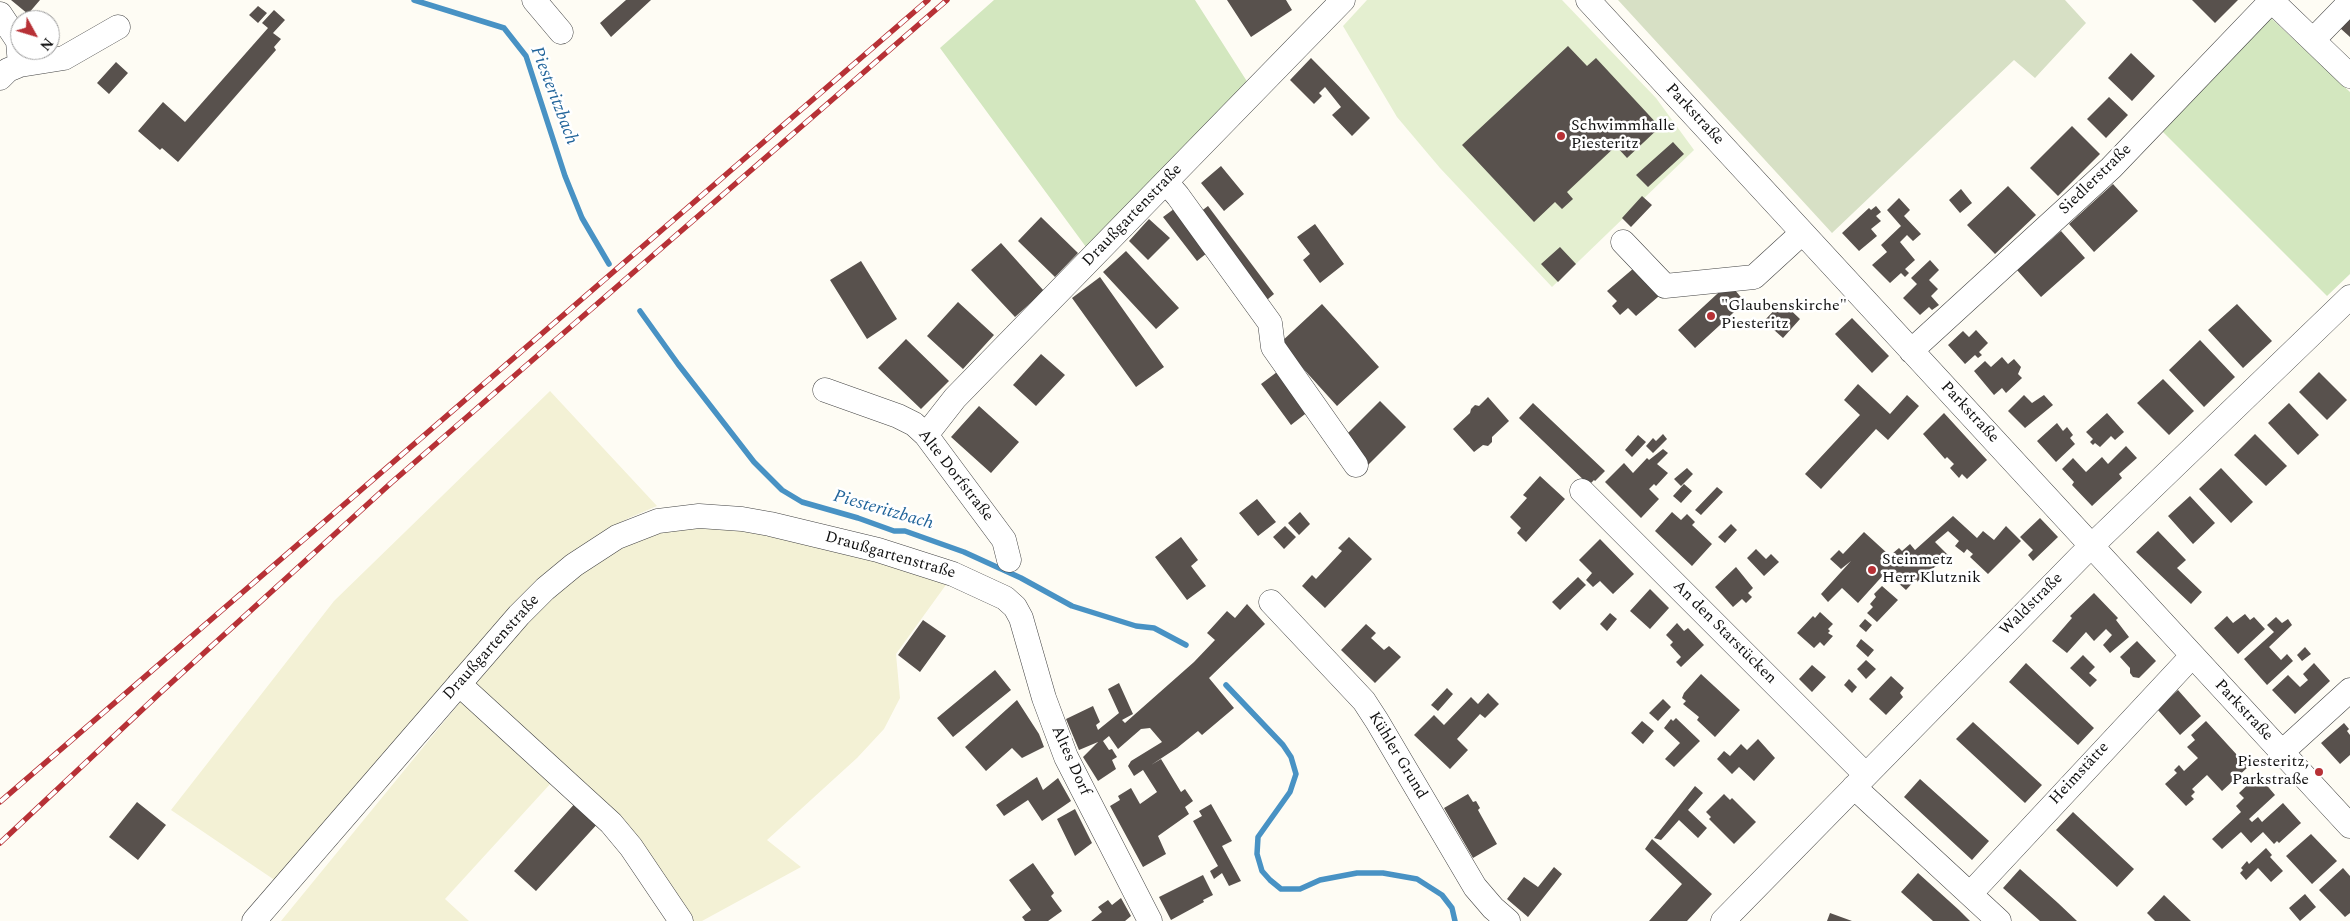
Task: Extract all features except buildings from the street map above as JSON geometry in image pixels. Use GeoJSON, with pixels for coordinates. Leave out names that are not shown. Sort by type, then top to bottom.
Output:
{"type":"FeatureCollection","features":[{"type":"Feature","properties":{"kind":"street"},"geometry":{"type":"LineString","coordinates":[[534,0],[561,32]]}},
{"type":"Feature","properties":{"kind":"street","name":"Draußgartenstraße"},"geometry":{"type":"LineString","coordinates":[[926,435],[955,398],[1343,0]]}},
{"type":"Feature","properties":{"kind":"street","name":"Parkstraße"},"geometry":{"type":"LineString","coordinates":[[1588,0],[2350,826]]}},
{"type":"Feature","properties":{"kind":"street"},"geometry":{"type":"LineString","coordinates":[[2272,0],[2350,76]]}},
{"type":"Feature","properties":{"kind":"street","name":"Siedlerstraße"},"geometry":{"type":"LineString","coordinates":[[1911,350],[2111,168],[2272,0]]}},
{"type":"Feature","properties":{"kind":"street"},"geometry":{"type":"LineString","coordinates":[[2312,40],[2350,2]]}},
{"type":"Feature","properties":{"kind":"street"},"geometry":{"type":"LineString","coordinates":[[0,14],[18,41],[20,65]]}},
{"type":"Feature","properties":{"kind":"street"},"geometry":{"type":"LineString","coordinates":[[0,78],[8,70],[20,65],[64,58],[118,28]]}},
{"type":"Feature","properties":{"kind":"street"},"geometry":{"type":"LineString","coordinates":[[1166,182],[1270,323],[1274,347],[1356,465]]}},
{"type":"Feature","properties":{"kind":"street"},"geometry":{"type":"LineString","coordinates":[[1623,242],[1665,286],[1754,277],[1802,233]]}},
{"type":"Feature","properties":{"kind":"street","name":"Waldstraße"},"geometry":{"type":"LineString","coordinates":[[1723,921],[2092,546],[2350,298]]}},
{"type":"Feature","properties":{"kind":"street","name":"Alte Dorfstraße"},"geometry":{"type":"LineString","coordinates":[[826,390],[898,416],[914,424],[926,435],[1004,540],[1009,560]]}},
{"type":"Feature","properties":{"kind":"street","name":"An den Starstücken"},"geometry":{"type":"LineString","coordinates":[[1582,492],[1860,781]]}},
{"type":"Feature","properties":{"kind":"street","name":"Draußgartenstraße"},"geometry":{"type":"LineString","coordinates":[[254,921],[519,614],[574,565],[593,551],[637,528],[658,520],[679,517],[742,519],[842,541],[913,560],[954,574],[1005,598]]}},
{"type":"Feature","properties":{"kind":"street","name":"Altes Dorf"},"geometry":{"type":"LineString","coordinates":[[1005,598],[1015,607],[1021,618],[1044,698],[1066,756],[1150,921]]}},
{"type":"Feature","properties":{"kind":"street","name":"Kühler Grund"},"geometry":{"type":"LineString","coordinates":[[1271,602],[1364,701],[1475,887],[1493,908],[1508,921]]}},
{"type":"Feature","properties":{"kind":"street","name":"Heimstätte"},"geometry":{"type":"LineString","coordinates":[[1970,894],[2192,656]]}},
{"type":"Feature","properties":{"kind":"street"},"geometry":{"type":"LineString","coordinates":[[459,684],[611,823],[631,847],[680,921]]}},
{"type":"Feature","properties":{"kind":"street"},"geometry":{"type":"LineString","coordinates":[[2282,752],[2350,690]]}},
{"type":"Feature","properties":{"kind":"street"},"geometry":{"type":"LineString","coordinates":[[1860,781],[1970,894],[1999,921]]}},
{"type":"Feature","properties":{"kind":"shaded area"},"geometry":{"type":"Polygon","coordinates":[[[550,391],[657,506],[629,518],[598,535],[276,881],[171,810],[334,601],[550,391]]]}},
{"type":"Feature","properties":{"kind":"shaded area"},"geometry":{"type":"Polygon","coordinates":[[[722,524],[831,545],[948,582],[896,654],[900,698],[884,729],[857,758],[767,840],[801,867],[702,921],[687,921],[562,771],[445,899],[469,921],[281,921],[524,624],[579,571],[632,539],[679,525],[722,524]]]}},
{"type":"Feature","properties":{"kind":"green space"},"geometry":{"type":"Polygon","coordinates":[[[994,0],[1195,0],[1248,83],[1086,247],[940,48],[994,0]]]}},
{"type":"Feature","properties":{"kind":"green space"},"geometry":{"type":"Polygon","coordinates":[[[1367,0],[1562,0],[1656,98],[1694,150],[1552,287],[1440,168],[1397,117],[1343,26],[1367,0]]]}},
{"type":"Feature","properties":{"kind":"green space"},"geometry":{"type":"Polygon","coordinates":[[[1618,0],[2065,0],[2086,23],[2035,78],[2014,60],[1832,233],[1618,0]]]}},
{"type":"Feature","properties":{"kind":"green space"},"geometry":{"type":"Polygon","coordinates":[[[2270,17],[2350,92],[2350,274],[2327,296],[2161,130],[2270,17]]]}},
{"type":"Feature","properties":{"kind":"waterway","name":"Piesteritzbach"},"geometry":{"type":"LineString","coordinates":[[414,0],[504,28],[526,56],[565,176],[582,218],[609,264]]}},
{"type":"Feature","properties":{"kind":"waterway","name":"Piesteritzbach"},"geometry":{"type":"LineString","coordinates":[[640,311],[678,364],[754,462],[782,490],[802,502],[858,518],[894,531],[905,531],[964,552],[1021,578],[1072,606],[1136,626],[1154,628],[1186,645]]}},
{"type":"Feature","properties":{"kind":"waterway","name":"Piesteritzbach"},"geometry":{"type":"LineString","coordinates":[[1226,685],[1283,745],[1291,757],[1296,774],[1290,792],[1258,837],[1257,854],[1262,871],[1270,880],[1281,889],[1300,889],[1320,880],[1357,873],[1383,873],[1417,879],[1442,895],[1452,908],[1455,921]]}},
{"type":"Feature","properties":{"kind":"railway"},"geometry":{"type":"LineString","coordinates":[[0,802],[928,0]]}},
{"type":"Feature","properties":{"kind":"railway"},"geometry":{"type":"LineString","coordinates":[[0,843],[160,693],[391,483],[947,0]]}},
{"type":"Feature","properties":{"kind":"place","name":"Schwimmhalle Piesteritz"},"geometry":{"type":"Point","coordinates":[1561,136]}},
{"type":"Feature","properties":{"kind":"place","name":"\"Glaubenskirche\" Piesteritz"},"geometry":{"type":"Point","coordinates":[1711,316]}},
{"type":"Feature","properties":{"kind":"place","name":"Steinmetz Herr Klutznik"},"geometry":{"type":"Point","coordinates":[1872,570]}},
{"type":"Feature","properties":{"kind":"place","name":"Piesteritz, Parkstraße"},"geometry":{"type":"Point","coordinates":[2319,772]}}]}
